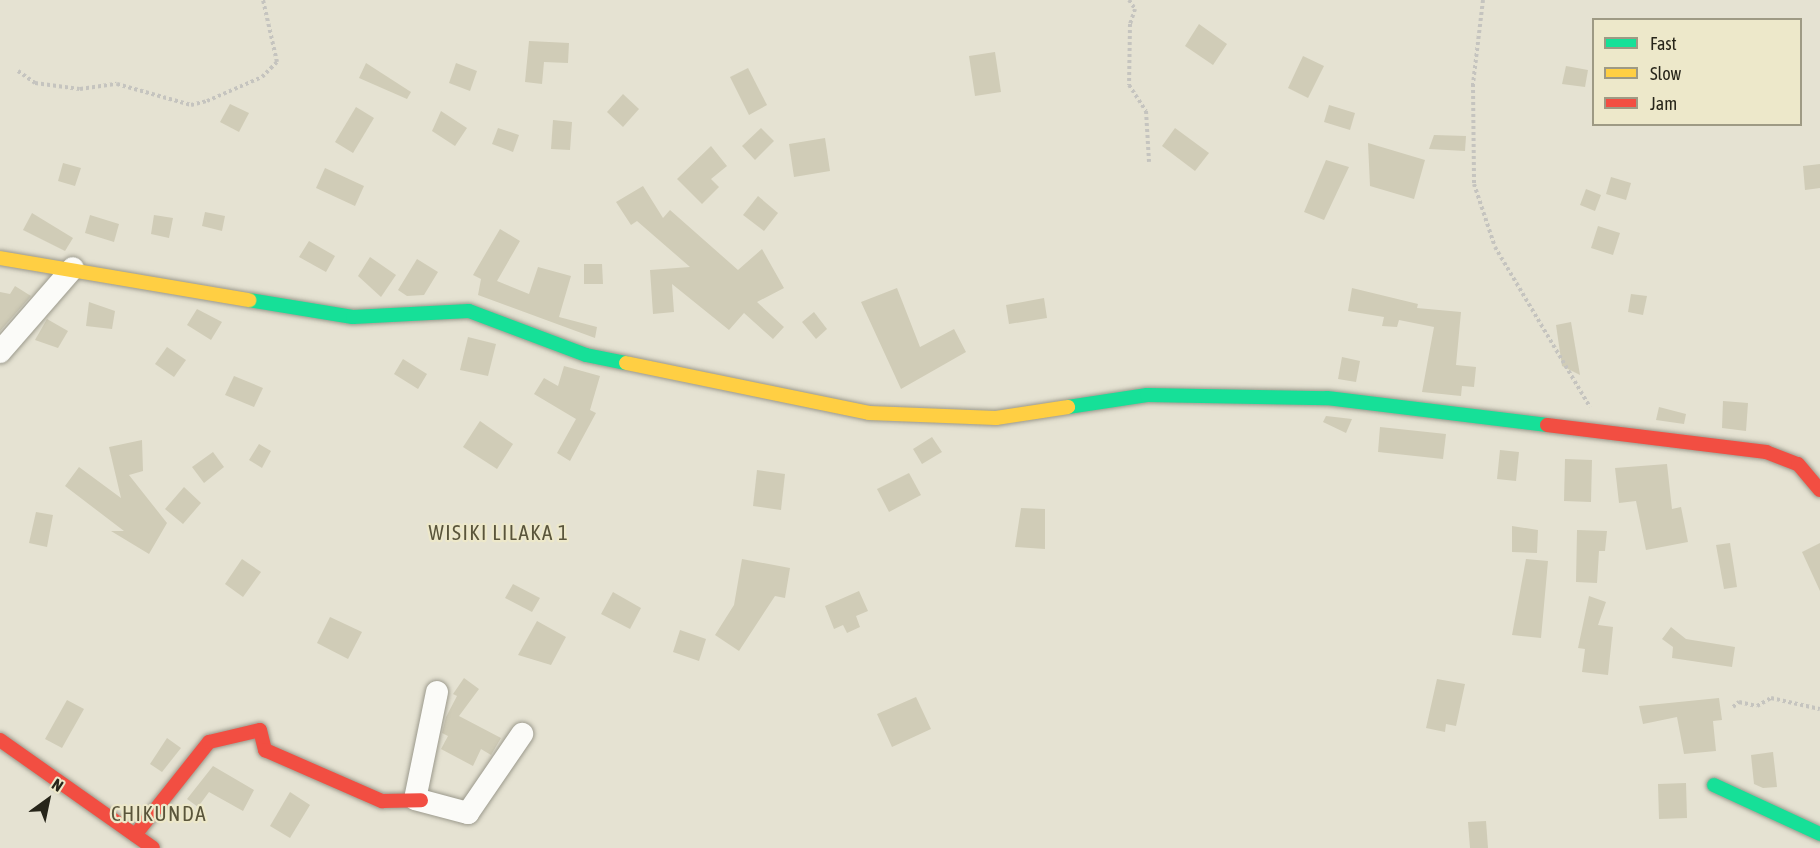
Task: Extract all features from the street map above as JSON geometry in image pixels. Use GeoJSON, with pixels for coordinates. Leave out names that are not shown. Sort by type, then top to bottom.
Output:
{"type":"FeatureCollection","features":[{"type":"Feature","properties":{"kind":"street"},"geometry":{"type":"LineString","coordinates":[[0,258],[73,268],[353,317],[469,310],[586,355],[869,413],[996,418],[1147,395],[1327,398],[1601,429],[1783,456],[1798,464],[1820,490]]}},
{"type":"Feature","properties":{"kind":"street"},"geometry":{"type":"LineString","coordinates":[[0,352],[73,268]]}},
{"type":"Feature","properties":{"kind":"street"},"geometry":{"type":"LineString","coordinates":[[437,692],[415,799],[468,813],[522,734]]}},
{"type":"Feature","properties":{"kind":"street"},"geometry":{"type":"LineString","coordinates":[[135,835],[209,742],[260,730],[265,750],[276,755],[382,801],[421,800]]}},
{"type":"Feature","properties":{"kind":"street"},"geometry":{"type":"LineString","coordinates":[[0,740],[153,848]]}},
{"type":"Feature","properties":{"kind":"street"},"geometry":{"type":"LineString","coordinates":[[1714,785],[1820,834]]}},
{"type":"Feature","properties":{"kind":"path"},"geometry":{"type":"LineString","coordinates":[[18,71],[35,83],[80,89],[117,84],[191,105],[207,101],[262,77],[277,62],[263,0]]}},
{"type":"Feature","properties":{"kind":"path"},"geometry":{"type":"LineString","coordinates":[[1129,0],[1135,9],[1130,24],[1130,85],[1146,111],[1149,162]]}},
{"type":"Feature","properties":{"kind":"path"},"geometry":{"type":"LineString","coordinates":[[1483,0],[1473,84],[1474,184],[1495,247],[1554,339],[1601,429]]}},
{"type":"Feature","properties":{"kind":"path"},"geometry":{"type":"LineString","coordinates":[[1733,707],[1738,702],[1757,706],[1771,698],[1820,709]]}},
{"type":"Feature","properties":{"kind":"building"},"geometry":{"type":"Polygon","coordinates":[[[1199,24],[1227,44],[1213,65],[1185,46],[1199,24]]]}},
{"type":"Feature","properties":{"kind":"building"},"geometry":{"type":"Polygon","coordinates":[[[529,41],[569,43],[568,63],[544,62],[542,84],[525,82],[529,41]]]}},
{"type":"Feature","properties":{"kind":"building"},"geometry":{"type":"Polygon","coordinates":[[[995,52],[1001,92],[975,96],[969,56],[995,52]]]}},
{"type":"Feature","properties":{"kind":"building"},"geometry":{"type":"Polygon","coordinates":[[[1303,56],[1324,66],[1308,98],[1288,88],[1303,56]]]}},
{"type":"Feature","properties":{"kind":"building"},"geometry":{"type":"Polygon","coordinates":[[[366,63],[411,92],[407,99],[359,78],[366,63]]]}},
{"type":"Feature","properties":{"kind":"building"},"geometry":{"type":"Polygon","coordinates":[[[456,63],[477,71],[470,91],[449,83],[456,63]]]}},
{"type":"Feature","properties":{"kind":"building"},"geometry":{"type":"Polygon","coordinates":[[[1566,66],[1588,70],[1585,87],[1562,84],[1566,66]]]}},
{"type":"Feature","properties":{"kind":"building"},"geometry":{"type":"Polygon","coordinates":[[[748,68],[767,105],[749,115],[730,77],[748,68]]]}},
{"type":"Feature","properties":{"kind":"building"},"geometry":{"type":"Polygon","coordinates":[[[623,94],[639,109],[623,127],[607,112],[623,94]]]}},
{"type":"Feature","properties":{"kind":"building"},"geometry":{"type":"Polygon","coordinates":[[[230,104],[249,113],[239,132],[220,122],[230,104]]]}},
{"type":"Feature","properties":{"kind":"building"},"geometry":{"type":"Polygon","coordinates":[[[1329,105],[1355,113],[1350,130],[1324,122],[1329,105]]]}},
{"type":"Feature","properties":{"kind":"building"},"geometry":{"type":"Polygon","coordinates":[[[356,107],[374,118],[353,153],[335,142],[356,107]]]}},
{"type":"Feature","properties":{"kind":"building"},"geometry":{"type":"Polygon","coordinates":[[[441,111],[467,128],[455,146],[432,131],[441,111]]]}},
{"type":"Feature","properties":{"kind":"building"},"geometry":{"type":"Polygon","coordinates":[[[553,120],[572,122],[570,150],[551,149],[553,120]]]}},
{"type":"Feature","properties":{"kind":"building"},"geometry":{"type":"Polygon","coordinates":[[[498,128],[519,135],[513,152],[492,144],[498,128]]]}},
{"type":"Feature","properties":{"kind":"building"},"geometry":{"type":"Polygon","coordinates":[[[761,128],[774,141],[755,160],[742,146],[761,128]]]}},
{"type":"Feature","properties":{"kind":"building"},"geometry":{"type":"Polygon","coordinates":[[[1175,128],[1209,153],[1195,171],[1162,146],[1175,128]]]}},
{"type":"Feature","properties":{"kind":"building"},"geometry":{"type":"Polygon","coordinates":[[[1434,135],[1466,136],[1465,151],[1429,149],[1434,135]]]}},
{"type":"Feature","properties":{"kind":"building"},"geometry":{"type":"Polygon","coordinates":[[[825,138],[830,171],[794,177],[789,144],[825,138]]]}},
{"type":"Feature","properties":{"kind":"building"},"geometry":{"type":"Polygon","coordinates":[[[1368,143],[1425,160],[1414,199],[1370,186],[1368,143]]]}},
{"type":"Feature","properties":{"kind":"building"},"geometry":{"type":"Polygon","coordinates":[[[711,146],[727,166],[711,179],[719,187],[702,204],[677,179],[711,146]]]}},
{"type":"Feature","properties":{"kind":"building"},"geometry":{"type":"Polygon","coordinates":[[[1326,160],[1349,167],[1324,220],[1304,212],[1326,160]]]}},
{"type":"Feature","properties":{"kind":"building"},"geometry":{"type":"Polygon","coordinates":[[[63,163],[81,168],[75,186],[58,181],[63,163]]]}},
{"type":"Feature","properties":{"kind":"building"},"geometry":{"type":"Polygon","coordinates":[[[1820,164],[1820,188],[1805,190],[1803,166],[1820,164]]]}},
{"type":"Feature","properties":{"kind":"building"},"geometry":{"type":"Polygon","coordinates":[[[325,168],[364,186],[355,206],[316,188],[325,168]]]}},
{"type":"Feature","properties":{"kind":"building"},"geometry":{"type":"Polygon","coordinates":[[[1611,177],[1631,183],[1626,200],[1606,194],[1611,177]]]}},
{"type":"Feature","properties":{"kind":"building"},"geometry":{"type":"Polygon","coordinates":[[[643,186],[663,218],[670,210],[738,270],[762,249],[784,288],[757,302],[784,327],[773,339],[744,313],[729,330],[672,284],[674,312],[653,314],[650,270],[690,267],[637,221],[631,225],[616,202],[643,186]]]}},
{"type":"Feature","properties":{"kind":"building"},"geometry":{"type":"Polygon","coordinates":[[[1586,189],[1601,195],[1595,211],[1580,205],[1586,189]]]}},
{"type":"Feature","properties":{"kind":"building"},"geometry":{"type":"Polygon","coordinates":[[[758,196],[778,213],[764,231],[743,215],[758,196]]]}},
{"type":"Feature","properties":{"kind":"building"},"geometry":{"type":"Polygon","coordinates":[[[205,212],[225,216],[222,231],[202,226],[205,212]]]}},
{"type":"Feature","properties":{"kind":"building"},"geometry":{"type":"Polygon","coordinates":[[[32,213],[73,238],[65,251],[23,230],[32,213]]]}},
{"type":"Feature","properties":{"kind":"building"},"geometry":{"type":"Polygon","coordinates":[[[90,215],[119,224],[114,242],[85,233],[90,215]]]}},
{"type":"Feature","properties":{"kind":"building"},"geometry":{"type":"Polygon","coordinates":[[[154,215],[173,218],[169,238],[151,234],[154,215]]]}},
{"type":"Feature","properties":{"kind":"building"},"geometry":{"type":"Polygon","coordinates":[[[1598,226],[1620,233],[1613,255],[1591,248],[1598,226]]]}},
{"type":"Feature","properties":{"kind":"building"},"geometry":{"type":"Polygon","coordinates":[[[500,229],[520,241],[497,281],[529,294],[538,267],[571,276],[559,317],[597,327],[595,338],[478,295],[481,279],[473,275],[500,229]]]}},
{"type":"Feature","properties":{"kind":"building"},"geometry":{"type":"Polygon","coordinates":[[[309,241],[335,256],[326,272],[299,257],[309,241]]]}},
{"type":"Feature","properties":{"kind":"building"},"geometry":{"type":"Polygon","coordinates":[[[370,257],[396,275],[381,297],[358,276],[370,257]]]}},
{"type":"Feature","properties":{"kind":"building"},"geometry":{"type":"Polygon","coordinates":[[[417,259],[438,272],[424,295],[407,296],[398,290],[417,259]]]}},
{"type":"Feature","properties":{"kind":"building"},"geometry":{"type":"Polygon","coordinates":[[[584,264],[602,264],[603,284],[584,284],[584,264]]]}},
{"type":"Feature","properties":{"kind":"building"},"geometry":{"type":"Polygon","coordinates":[[[15,286],[31,296],[0,331],[0,292],[10,294],[15,286]]]}},
{"type":"Feature","properties":{"kind":"building"},"geometry":{"type":"Polygon","coordinates":[[[897,288],[920,347],[954,329],[966,352],[901,389],[861,302],[897,288]]]}},
{"type":"Feature","properties":{"kind":"building"},"geometry":{"type":"Polygon","coordinates":[[[1352,288],[1418,304],[1417,308],[1461,312],[1456,365],[1476,367],[1474,387],[1462,386],[1461,396],[1422,392],[1434,327],[1399,320],[1397,327],[1382,326],[1384,317],[1348,311],[1352,288]]]}},
{"type":"Feature","properties":{"kind":"building"},"geometry":{"type":"Polygon","coordinates":[[[1631,294],[1647,296],[1643,315],[1628,312],[1631,294]]]}},
{"type":"Feature","properties":{"kind":"building"},"geometry":{"type":"Polygon","coordinates":[[[1044,298],[1047,318],[1009,324],[1006,305],[1044,298]]]}},
{"type":"Feature","properties":{"kind":"building"},"geometry":{"type":"Polygon","coordinates":[[[89,302],[115,311],[112,329],[86,326],[89,302]]]}},
{"type":"Feature","properties":{"kind":"building"},"geometry":{"type":"Polygon","coordinates":[[[197,309],[222,322],[211,340],[187,325],[197,309]]]}},
{"type":"Feature","properties":{"kind":"building"},"geometry":{"type":"Polygon","coordinates":[[[814,312],[827,329],[816,339],[802,322],[814,312]]]}},
{"type":"Feature","properties":{"kind":"building"},"geometry":{"type":"Polygon","coordinates":[[[47,319],[68,331],[58,348],[35,340],[47,319]]]}},
{"type":"Feature","properties":{"kind":"building"},"geometry":{"type":"Polygon","coordinates":[[[1571,322],[1580,375],[1562,366],[1556,325],[1571,322]]]}},
{"type":"Feature","properties":{"kind":"building"},"geometry":{"type":"Polygon","coordinates":[[[468,337],[496,344],[488,376],[460,370],[468,337]]]}},
{"type":"Feature","properties":{"kind":"building"},"geometry":{"type":"Polygon","coordinates":[[[167,347],[186,360],[174,377],[155,364],[167,347]]]}},
{"type":"Feature","properties":{"kind":"building"},"geometry":{"type":"Polygon","coordinates":[[[1342,357],[1360,361],[1356,382],[1338,379],[1342,357]]]}},
{"type":"Feature","properties":{"kind":"building"},"geometry":{"type":"Polygon","coordinates":[[[403,359],[427,374],[418,389],[394,374],[403,359]]]}},
{"type":"Feature","properties":{"kind":"building"},"geometry":{"type":"Polygon","coordinates":[[[564,366],[600,376],[590,410],[596,413],[570,461],[557,453],[576,419],[534,394],[544,378],[558,386],[564,366]]]}},
{"type":"Feature","properties":{"kind":"building"},"geometry":{"type":"Polygon","coordinates":[[[234,376],[263,388],[254,407],[225,395],[234,376]]]}},
{"type":"Feature","properties":{"kind":"building"},"geometry":{"type":"Polygon","coordinates":[[[1723,401],[1748,403],[1746,431],[1722,428],[1723,401]]]}},
{"type":"Feature","properties":{"kind":"building"},"geometry":{"type":"Polygon","coordinates":[[[1659,407],[1686,414],[1684,424],[1656,420],[1659,407]]]}},
{"type":"Feature","properties":{"kind":"building"},"geometry":{"type":"Polygon","coordinates":[[[1326,416],[1352,419],[1346,433],[1323,422],[1326,416]]]}},
{"type":"Feature","properties":{"kind":"building"},"geometry":{"type":"Polygon","coordinates":[[[480,421],[513,444],[497,469],[463,447],[480,421]]]}},
{"type":"Feature","properties":{"kind":"building"},"geometry":{"type":"Polygon","coordinates":[[[1380,427],[1446,434],[1443,459],[1378,452],[1380,427]]]}},
{"type":"Feature","properties":{"kind":"building"},"geometry":{"type":"Polygon","coordinates":[[[932,437],[942,452],[922,464],[913,449],[932,437]]]}},
{"type":"Feature","properties":{"kind":"building"},"geometry":{"type":"Polygon","coordinates":[[[142,440],[143,471],[129,475],[167,523],[149,554],[111,531],[124,531],[65,486],[79,467],[121,498],[109,447],[142,440]]]}},
{"type":"Feature","properties":{"kind":"building"},"geometry":{"type":"Polygon","coordinates":[[[259,444],[271,451],[262,468],[249,460],[259,444]]]}},
{"type":"Feature","properties":{"kind":"building"},"geometry":{"type":"Polygon","coordinates":[[[1500,450],[1519,452],[1516,481],[1497,479],[1500,450]]]}},
{"type":"Feature","properties":{"kind":"building"},"geometry":{"type":"Polygon","coordinates":[[[213,452],[224,467],[204,483],[192,467],[213,452]]]}},
{"type":"Feature","properties":{"kind":"building"},"geometry":{"type":"Polygon","coordinates":[[[1565,459],[1592,460],[1591,502],[1564,501],[1565,459]]]}},
{"type":"Feature","properties":{"kind":"building"},"geometry":{"type":"Polygon","coordinates":[[[1667,464],[1672,509],[1681,507],[1688,542],[1646,550],[1636,501],[1619,503],[1615,468],[1667,464]]]}},
{"type":"Feature","properties":{"kind":"building"},"geometry":{"type":"Polygon","coordinates":[[[757,470],[785,474],[781,510],[753,506],[757,470]]]}},
{"type":"Feature","properties":{"kind":"building"},"geometry":{"type":"Polygon","coordinates":[[[909,473],[921,495],[889,512],[877,489],[909,473]]]}},
{"type":"Feature","properties":{"kind":"building"},"geometry":{"type":"Polygon","coordinates":[[[184,487],[201,503],[183,524],[165,509],[184,487]]]}},
{"type":"Feature","properties":{"kind":"building"},"geometry":{"type":"Polygon","coordinates":[[[1021,508],[1045,509],[1045,549],[1015,547],[1021,508]]]}},
{"type":"Feature","properties":{"kind":"building"},"geometry":{"type":"Polygon","coordinates":[[[36,512],[53,515],[47,547],[29,543],[36,512]]]}},
{"type":"Feature","properties":{"kind":"building"},"geometry":{"type":"Polygon","coordinates":[[[1512,526],[1538,530],[1537,553],[1512,552],[1512,526]]]}},
{"type":"Feature","properties":{"kind":"building"},"geometry":{"type":"Polygon","coordinates":[[[1577,530],[1607,531],[1605,551],[1599,551],[1597,583],[1576,582],[1577,530]]]}},
{"type":"Feature","properties":{"kind":"building"},"geometry":{"type":"Polygon","coordinates":[[[1730,543],[1737,587],[1724,589],[1716,545],[1730,543]]]}},
{"type":"Feature","properties":{"kind":"building"},"geometry":{"type":"Polygon","coordinates":[[[1820,543],[1820,591],[1802,552],[1820,543]]]}},
{"type":"Feature","properties":{"kind":"building"},"geometry":{"type":"Polygon","coordinates":[[[242,559],[261,572],[243,597],[225,584],[242,559]]]}},
{"type":"Feature","properties":{"kind":"building"},"geometry":{"type":"Polygon","coordinates":[[[742,559],[790,568],[785,598],[775,596],[739,651],[715,635],[734,605],[742,559]]]}},
{"type":"Feature","properties":{"kind":"building"},"geometry":{"type":"Polygon","coordinates":[[[1526,559],[1548,561],[1541,638],[1512,635],[1526,559]]]}},
{"type":"Feature","properties":{"kind":"building"},"geometry":{"type":"Polygon","coordinates":[[[513,584],[540,598],[532,612],[505,598],[513,584]]]}},
{"type":"Feature","properties":{"kind":"building"},"geometry":{"type":"Polygon","coordinates":[[[859,591],[868,611],[856,616],[860,627],[847,633],[843,625],[834,629],[825,606],[859,591]]]}},
{"type":"Feature","properties":{"kind":"building"},"geometry":{"type":"Polygon","coordinates":[[[613,592],[641,608],[630,629],[601,614],[613,592]]]}},
{"type":"Feature","properties":{"kind":"building"},"geometry":{"type":"Polygon","coordinates":[[[1589,596],[1606,602],[1598,625],[1613,627],[1608,675],[1582,672],[1585,649],[1578,648],[1589,596]]]}},
{"type":"Feature","properties":{"kind":"building"},"geometry":{"type":"Polygon","coordinates":[[[330,617],[362,632],[348,659],[317,643],[330,617]]]}},
{"type":"Feature","properties":{"kind":"building"},"geometry":{"type":"Polygon","coordinates":[[[537,621],[566,637],[551,665],[518,655],[537,621]]]}},
{"type":"Feature","properties":{"kind":"building"},"geometry":{"type":"Polygon","coordinates":[[[1671,627],[1686,639],[1735,647],[1732,667],[1672,658],[1673,647],[1662,639],[1671,627]]]}},
{"type":"Feature","properties":{"kind":"building"},"geometry":{"type":"Polygon","coordinates":[[[680,630],[706,639],[699,661],[673,652],[680,630]]]}},
{"type":"Feature","properties":{"kind":"building"},"geometry":{"type":"Polygon","coordinates":[[[464,678],[479,689],[459,716],[501,738],[491,755],[481,749],[473,766],[441,749],[448,736],[442,733],[446,717],[457,696],[453,694],[464,678]]]}},
{"type":"Feature","properties":{"kind":"building"},"geometry":{"type":"Polygon","coordinates":[[[1437,679],[1465,684],[1456,726],[1446,724],[1445,732],[1426,728],[1437,679]]]}},
{"type":"Feature","properties":{"kind":"building"},"geometry":{"type":"Polygon","coordinates":[[[916,697],[931,729],[892,747],[877,714],[916,697]]]}},
{"type":"Feature","properties":{"kind":"building"},"geometry":{"type":"Polygon","coordinates":[[[1719,698],[1722,720],[1713,721],[1716,751],[1684,754],[1677,717],[1643,724],[1639,706],[1719,698]]]}},
{"type":"Feature","properties":{"kind":"building"},"geometry":{"type":"Polygon","coordinates":[[[67,700],[84,709],[62,748],[45,739],[67,700]]]}},
{"type":"Feature","properties":{"kind":"building"},"geometry":{"type":"Polygon","coordinates":[[[167,738],[181,748],[162,772],[150,764],[167,738]]]}},
{"type":"Feature","properties":{"kind":"building"},"geometry":{"type":"Polygon","coordinates":[[[1773,752],[1777,787],[1763,788],[1754,784],[1751,755],[1773,752]]]}},
{"type":"Feature","properties":{"kind":"building"},"geometry":{"type":"Polygon","coordinates":[[[213,766],[254,790],[243,811],[209,792],[198,807],[187,799],[213,766]]]}},
{"type":"Feature","properties":{"kind":"building"},"geometry":{"type":"Polygon","coordinates":[[[1686,783],[1687,818],[1659,819],[1658,784],[1686,783]]]}},
{"type":"Feature","properties":{"kind":"building"},"geometry":{"type":"Polygon","coordinates":[[[290,792],[310,805],[290,838],[270,826],[290,792]]]}},
{"type":"Feature","properties":{"kind":"building"},"geometry":{"type":"Polygon","coordinates":[[[1486,821],[1488,848],[1470,848],[1468,822],[1486,821]]]}},
{"type":"Feature","properties":{"kind":"traffic: fast"},"geometry":{"type":"LineString","coordinates":[[249,300],[353,317],[469,311],[586,355],[626,363]]}},
{"type":"Feature","properties":{"kind":"traffic: fast"},"geometry":{"type":"LineString","coordinates":[[1068,407],[1147,395],[1327,398],[1547,425]]}},
{"type":"Feature","properties":{"kind":"traffic: fast"},"geometry":{"type":"LineString","coordinates":[[1714,785],[1820,834]]}},
{"type":"Feature","properties":{"kind":"traffic: slow"},"geometry":{"type":"LineString","coordinates":[[0,258],[249,300]]}},
{"type":"Feature","properties":{"kind":"traffic: slow"},"geometry":{"type":"LineString","coordinates":[[626,363],[869,413],[996,418],[1068,407]]}},
{"type":"Feature","properties":{"kind":"traffic: jam"},"geometry":{"type":"LineString","coordinates":[[1547,425],[1766,452],[1798,464],[1820,490]]}},
{"type":"Feature","properties":{"kind":"traffic: jam"},"geometry":{"type":"LineString","coordinates":[[135,835],[209,742],[260,730],[265,750],[382,801],[421,800]]}},
{"type":"Feature","properties":{"kind":"traffic: jam"},"geometry":{"type":"LineString","coordinates":[[0,740],[153,848]]}},
{"type":"Feature","properties":{"kind":"district","name":"WISIKI LILAKA 1"},"geometry":{"type":"Point","coordinates":[499,532]}},
{"type":"Feature","properties":{"kind":"district","name":"CHIKUNDA"},"geometry":{"type":"Point","coordinates":[159,813]}}]}
